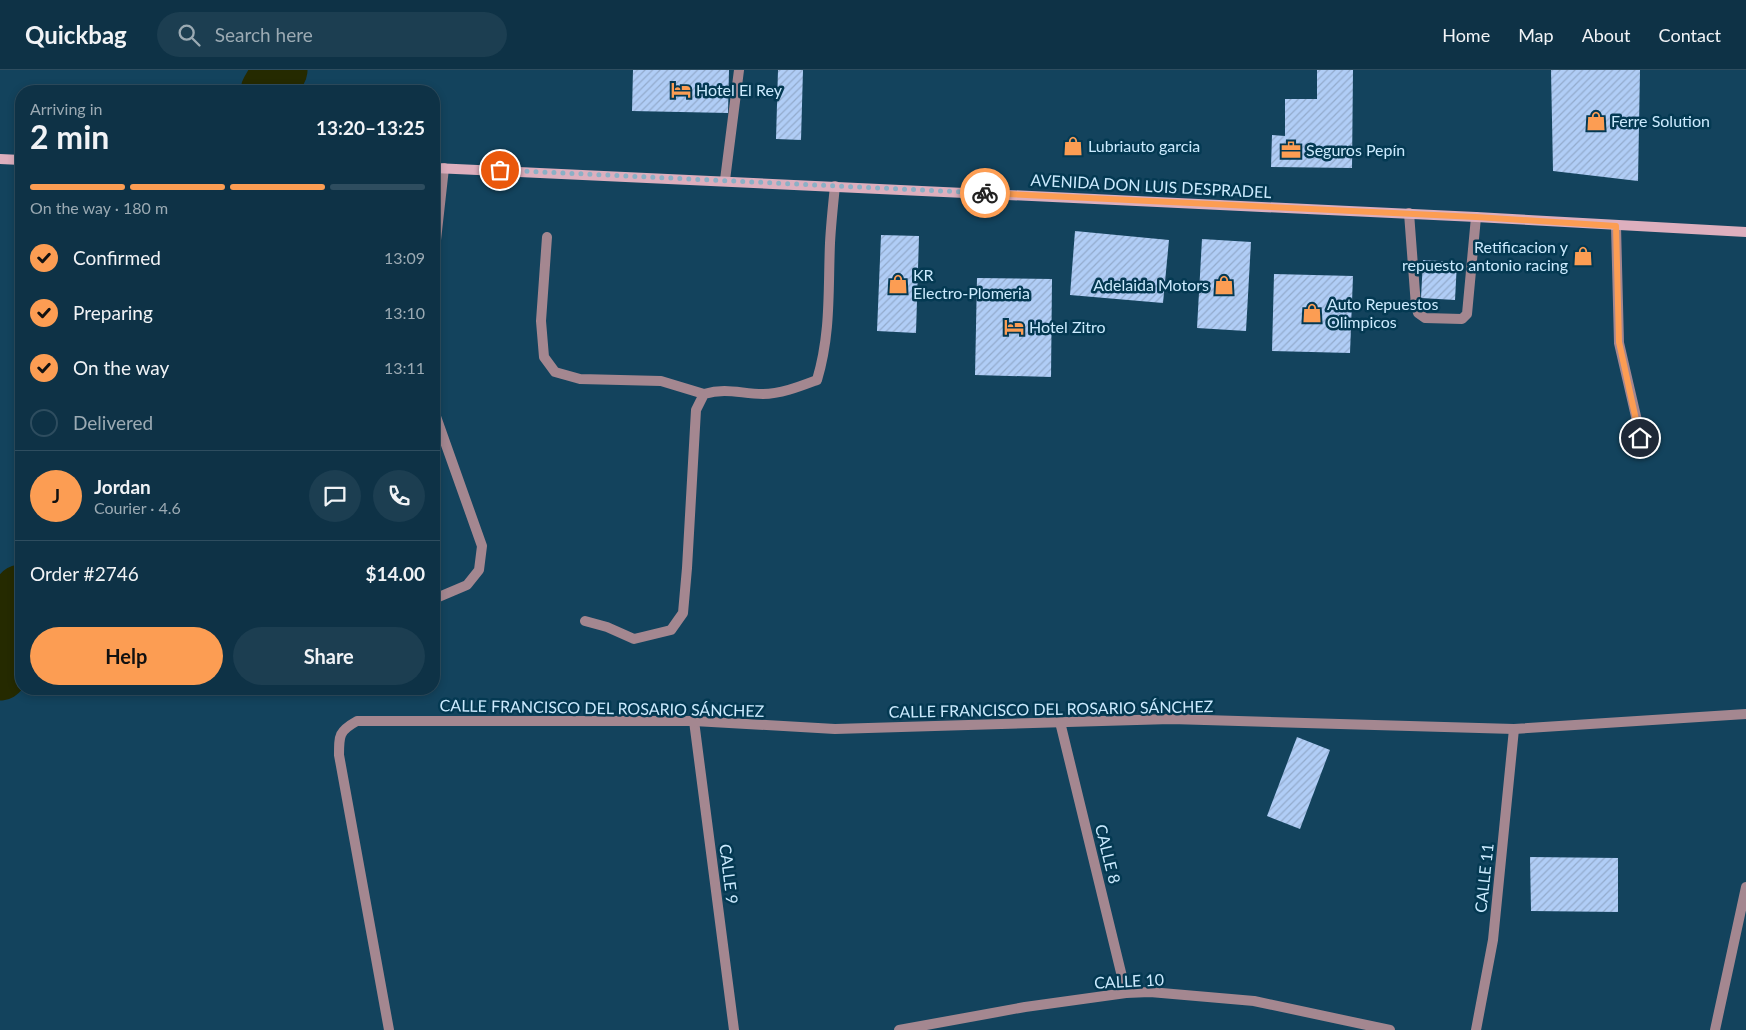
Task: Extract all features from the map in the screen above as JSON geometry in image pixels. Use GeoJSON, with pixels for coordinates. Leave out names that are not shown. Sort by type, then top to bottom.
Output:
{"type":"FeatureCollection","features":[{"type":"Feature","properties":{"kind":"main road"},"geometry":{"type":"LineString","coordinates":[[0,159],[15,160]]}},
{"type":"Feature","properties":{"kind":"main road","name":"AVENIDA DON LUIS DESPRADEL"},"geometry":{"type":"LineString","coordinates":[[440,168],[725,180],[1746,232]]}},
{"type":"Feature","properties":{"kind":"street"},"geometry":{"type":"LineString","coordinates":[[725,180],[739,70]]}},
{"type":"Feature","properties":{"kind":"street"},"geometry":{"type":"LineString","coordinates":[[548,237],[540,322],[544,357],[555,372],[580,379],[661,381],[704,394],[716,390],[731,390],[764,394],[796,388],[817,380],[824,359],[828,323],[830,242],[835,186]]}},
{"type":"Feature","properties":{"kind":"street"},"geometry":{"type":"LineString","coordinates":[[1409,214],[1416,306],[1418,314],[1425,318],[1462,319],[1467,314],[1476,217]]}},
{"type":"Feature","properties":{"kind":"street"},"geometry":{"type":"LineString","coordinates":[[1616,226],[1619,342],[1640,438]]}},
{"type":"Feature","properties":{"kind":"street"},"geometry":{"type":"LineString","coordinates":[[585,621],[607,627],[634,639],[671,630],[683,612],[696,410],[704,394]]}},
{"type":"Feature","properties":{"kind":"street"},"geometry":{"type":"LineString","coordinates":[[440,428],[482,546],[479,570],[467,585],[440,597]]}},
{"type":"Feature","properties":{"kind":"street","name":"CALLE FRANCISCO DEL ROSARIO SÁNCHEZ"},"geometry":{"type":"LineString","coordinates":[[388,1030],[339,755],[339,738],[344,729],[357,721],[694,721],[835,729],[1171,719],[1514,729],[1746,714]]}},
{"type":"Feature","properties":{"kind":"street","name":"CALLE 9"},"geometry":{"type":"LineString","coordinates":[[694,721],[734,1030]]}},
{"type":"Feature","properties":{"kind":"street","name":"CALLE 8"},"geometry":{"type":"LineString","coordinates":[[1060,722],[1126,993]]}},
{"type":"Feature","properties":{"kind":"street","name":"CALLE 11"},"geometry":{"type":"LineString","coordinates":[[1476,1030],[1492,940],[1514,729]]}},
{"type":"Feature","properties":{"kind":"street"},"geometry":{"type":"LineString","coordinates":[[1715,1030],[1746,887]]}},
{"type":"Feature","properties":{"kind":"street","name":"CALLE 10"},"geometry":{"type":"LineString","coordinates":[[899,1030],[1025,1007],[1126,993],[1150,992],[1254,1000],[1390,1030]]}},
{"type":"Feature","properties":{"kind":"building","name":"Hotel El Rey"},"geometry":{"type":"Polygon","coordinates":[[[633,70],[729,70],[728,113],[632,111],[633,70]]]}},
{"type":"Feature","properties":{"kind":"building"},"geometry":{"type":"Polygon","coordinates":[[[778,70],[803,70],[801,140],[776,139],[778,70]]]}},
{"type":"Feature","properties":{"kind":"building"},"geometry":{"type":"Polygon","coordinates":[[[1317,70],[1353,70],[1352,168],[1271,167],[1272,135],[1285,136],[1285,99],[1317,99],[1317,70]]]}},
{"type":"Feature","properties":{"kind":"building","name":"Ferre Solution"},"geometry":{"type":"Polygon","coordinates":[[[1551,70],[1640,70],[1638,181],[1553,171],[1551,70]]]}},
{"type":"Feature","properties":{"kind":"building"},"geometry":{"type":"Polygon","coordinates":[[[1075,231],[1169,240],[1163,303],[1070,295],[1075,231]]]}},
{"type":"Feature","properties":{"kind":"building","name":"KR Electro-Plomeria"},"geometry":{"type":"Polygon","coordinates":[[[881,235],[919,236],[916,333],[877,331],[881,235]]]}},
{"type":"Feature","properties":{"kind":"building","name":"Adelaida Motors"},"geometry":{"type":"Polygon","coordinates":[[[1202,239],[1251,242],[1246,331],[1197,328],[1202,239]]]}},
{"type":"Feature","properties":{"kind":"building"},"geometry":{"type":"Polygon","coordinates":[[[1423,260],[1457,262],[1455,300],[1421,298],[1423,260]]]}},
{"type":"Feature","properties":{"kind":"building","name":"Auto Repuestos Olimpicos"},"geometry":{"type":"Polygon","coordinates":[[[1274,274],[1353,276],[1350,353],[1272,351],[1274,274]]]}},
{"type":"Feature","properties":{"kind":"building","name":"Hotel Zitro"},"geometry":{"type":"Polygon","coordinates":[[[977,278],[1052,279],[1051,377],[975,375],[977,278]]]}},
{"type":"Feature","properties":{"kind":"building"},"geometry":{"type":"Polygon","coordinates":[[[1297,737],[1330,750],[1300,829],[1267,816],[1297,737]]]}},
{"type":"Feature","properties":{"kind":"building"},"geometry":{"type":"Polygon","coordinates":[[[1530,857],[1618,858],[1618,912],[1531,911],[1530,857]]]}},
{"type":"Feature","properties":{"kind":"waterway"},"geometry":{"type":"LineString","coordinates":[[271,85],[280,70]]}},
{"type":"Feature","properties":{"kind":"waterway"},"geometry":{"type":"LineString","coordinates":[[0,673],[15,615]]}},
{"type":"Feature","properties":{"kind":"way so far"},"geometry":{"type":"LineString","coordinates":[[500,170],[985,193]]}},
{"type":"Feature","properties":{"kind":"place","name":"Hotel El Rey"},"geometry":{"type":"Point","coordinates":[681,90]}},
{"type":"Feature","properties":{"kind":"place","name":"Ferre Solution"},"geometry":{"type":"Point","coordinates":[1596,121]}},
{"type":"Feature","properties":{"kind":"place","name":"Lubriauto garcia"},"geometry":{"type":"Point","coordinates":[1073,146]}},
{"type":"Feature","properties":{"kind":"place","name":"Seguros Pepín"},"geometry":{"type":"Point","coordinates":[1291,150]}},
{"type":"Feature","properties":{"kind":"place","name":"Retificacion y repuesto antonio racing"},"geometry":{"type":"Point","coordinates":[1583,256]}},
{"type":"Feature","properties":{"kind":"place","name":"KR Electro-Plomeria"},"geometry":{"type":"Point","coordinates":[898,284]}},
{"type":"Feature","properties":{"kind":"place","name":"Adelaida Motors"},"geometry":{"type":"Point","coordinates":[1224,285]}},
{"type":"Feature","properties":{"kind":"place","name":"Auto Repuestos Olimpicos"},"geometry":{"type":"Point","coordinates":[1312,313]}},
{"type":"Feature","properties":{"kind":"place","name":"Hotel Zitro"},"geometry":{"type":"Point","coordinates":[1014,327]}},
{"type":"Feature","properties":{"kind":"route"},"geometry":{"type":"LineString","coordinates":[[985,193],[1476,217],[1616,226],[1619,342],[1640,438]]}}]}
